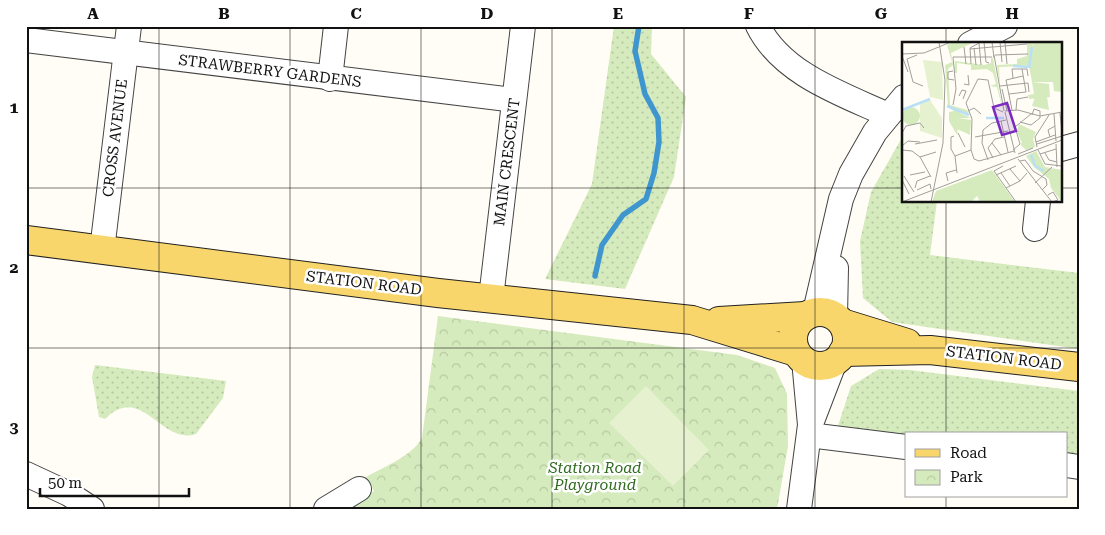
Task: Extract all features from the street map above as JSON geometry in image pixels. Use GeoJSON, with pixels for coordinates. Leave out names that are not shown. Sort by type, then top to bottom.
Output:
{"type":"FeatureCollection","features":[{"type":"Feature","properties":{"kind":"main road","name":"STATION ROAD"},"geometry":{"type":"LineString","coordinates":[[26,240],[491,298],[702,322],[824,317],[930,350]]}},
{"type":"Feature","properties":{"kind":"main road"},"geometry":{"type":"LineString","coordinates":[[824,317],[846,343],[839,356],[825,365],[814,365],[800,356],[793,342],[794,332],[798,323],[824,317]]}},
{"type":"Feature","properties":{"kind":"main road","name":"STATION ROAD"},"geometry":{"type":"LineString","coordinates":[[702,322],[800,356]]}},
{"type":"Feature","properties":{"kind":"main road","name":"STATION ROAD"},"geometry":{"type":"LineString","coordinates":[[839,356],[930,350],[1079,367]]}},
{"type":"Feature","properties":{"kind":"street","name":"CROSS AVENUE"},"geometry":{"type":"LineString","coordinates":[[102,250],[129,26]]}},
{"type":"Feature","properties":{"kind":"street"},"geometry":{"type":"LineString","coordinates":[[330,79],[336,26]]}},
{"type":"Feature","properties":{"kind":"street","name":"MAIN CRESCENT"},"geometry":{"type":"LineString","coordinates":[[491,298],[523,26]]}},
{"type":"Feature","properties":{"kind":"street"},"geometry":{"type":"LineString","coordinates":[[758,26],[774,49],[806,75],[888,115]]}},
{"type":"Feature","properties":{"kind":"street"},"geometry":{"type":"LineString","coordinates":[[974,42],[1006,26]]}},
{"type":"Feature","properties":{"kind":"street","name":"STRAWBERRY GARDENS"},"geometry":{"type":"LineString","coordinates":[[26,40],[330,79],[514,100]]}},
{"type":"Feature","properties":{"kind":"street"},"geometry":{"type":"LineString","coordinates":[[824,317],[841,199],[851,174],[870,140],[902,99]]}},
{"type":"Feature","properties":{"kind":"street"},"geometry":{"type":"LineString","coordinates":[[1062,149],[1079,144]]}},
{"type":"Feature","properties":{"kind":"street"},"geometry":{"type":"LineString","coordinates":[[1034,229],[1038,202]]}},
{"type":"Feature","properties":{"kind":"street"},"geometry":{"type":"LineString","coordinates":[[800,356],[810,430]]}},
{"type":"Feature","properties":{"kind":"street"},"geometry":{"type":"LineString","coordinates":[[799,509],[810,430],[839,356]]}},
{"type":"Feature","properties":{"kind":"street"},"geometry":{"type":"LineString","coordinates":[[810,430],[905,447]]}},
{"type":"Feature","properties":{"kind":"street"},"geometry":{"type":"LineString","coordinates":[[26,474],[69,494],[92,509]]}},
{"type":"Feature","properties":{"kind":"street"},"geometry":{"type":"LineString","coordinates":[[326,509],[359,489]]}},
{"type":"Feature","properties":{"kind":"green space"},"geometry":{"type":"Polygon","coordinates":[[[614,26],[652,26],[651,54],[686,97],[674,177],[625,289],[545,279],[592,184],[614,26]]]}},
{"type":"Feature","properties":{"kind":"green space"},"geometry":{"type":"Polygon","coordinates":[[[902,138],[902,202],[937,202],[930,255],[1079,273],[1079,349],[892,322],[863,298],[860,241],[871,192],[902,138]]]}},
{"type":"Feature","properties":{"kind":"green space","name":"Station Road Playground"},"geometry":{"type":"Polygon","coordinates":[[[438,316],[737,355],[775,368],[787,394],[788,446],[777,509],[346,509],[374,491],[366,477],[404,456],[422,438],[438,316]]]}},
{"type":"Feature","properties":{"kind":"green space"},"geometry":{"type":"Polygon","coordinates":[[[95,365],[226,381],[223,398],[196,434],[184,435],[172,432],[141,411],[130,407],[118,410],[105,419],[99,417],[92,377],[95,365]]]}},
{"type":"Feature","properties":{"kind":"green space"},"geometry":{"type":"Polygon","coordinates":[[[879,369],[910,370],[1079,391],[1079,459],[1068,458],[1068,432],[905,432],[905,437],[837,429],[851,386],[879,369]]]}},
{"type":"Feature","properties":{"kind":"green space"},"geometry":{"type":"Polygon","coordinates":[[[646,386],[709,450],[673,486],[609,423],[646,386]]]}},
{"type":"Feature","properties":{"kind":"waterway"},"geometry":{"type":"LineString","coordinates":[[595,276],[602,245],[623,215],[646,199],[654,173],[659,142],[658,118],[645,94],[635,51],[639,26]]}}]}
